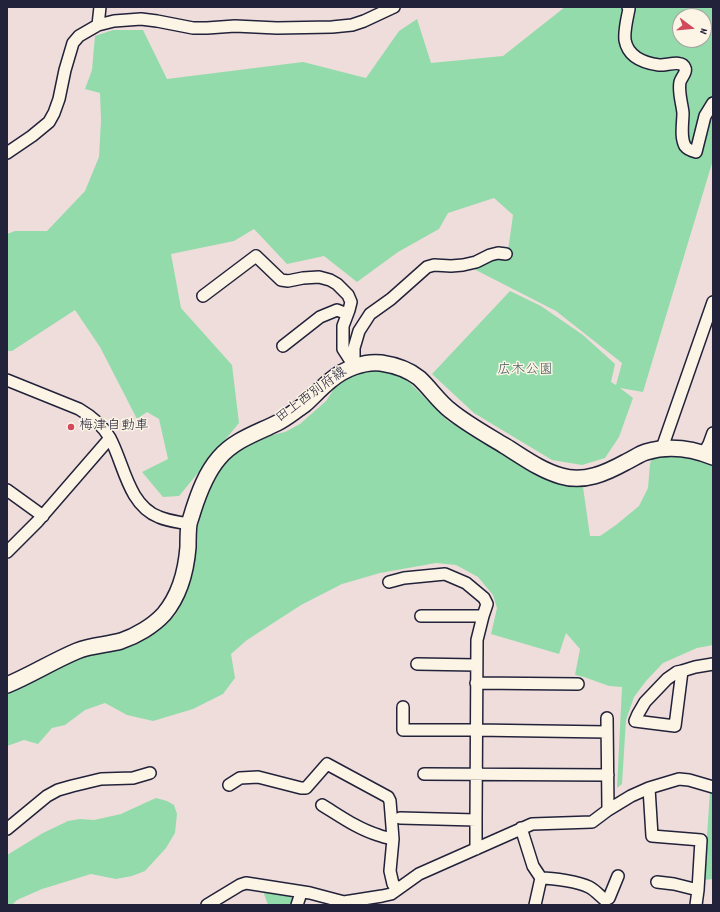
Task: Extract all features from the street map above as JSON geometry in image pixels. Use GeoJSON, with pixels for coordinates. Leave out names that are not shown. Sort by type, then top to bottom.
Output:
{"type":"FeatureCollection","features":[{"type":"Feature","properties":{"kind":"street"},"geometry":{"type":"LineString","coordinates":[[98,25],[100,7]]}},
{"type":"Feature","properties":{"kind":"street"},"geometry":{"type":"LineString","coordinates":[[7,153],[49,122],[59,100],[65,70],[73,44],[79,36],[98,25],[114,21],[141,19],[193,28],[235,26],[277,28],[332,27],[364,22],[394,7]]}},
{"type":"Feature","properties":{"kind":"street"},"geometry":{"type":"LineString","coordinates":[[628,7],[629,10],[625,40],[633,56],[640,60],[658,65],[676,63],[685,67],[686,70],[680,81],[680,94],[683,141],[688,150],[696,152],[705,116],[713,103]]}},
{"type":"Feature","properties":{"kind":"street"},"geometry":{"type":"LineString","coordinates":[[354,366],[354,348],[359,331],[370,314],[391,299],[427,267],[434,265],[462,265],[476,262],[490,255],[498,253],[506,254]]}},
{"type":"Feature","properties":{"kind":"street"},"geometry":{"type":"LineString","coordinates":[[203,296],[256,256],[280,280],[288,281],[319,277],[330,280],[337,284],[348,295],[351,302],[343,326],[343,349],[354,366]]}},
{"type":"Feature","properties":{"kind":"street"},"geometry":{"type":"LineString","coordinates":[[662,448],[713,302]]}},
{"type":"Feature","properties":{"kind":"street"},"geometry":{"type":"LineString","coordinates":[[282,346],[320,317],[337,310],[347,314]]}},
{"type":"Feature","properties":{"kind":"street","name":"田上西別府線"},"geometry":{"type":"LineString","coordinates":[[7,685],[79,650],[120,641],[134,636],[162,616],[173,602],[181,585],[188,550],[189,524],[203,482],[220,456],[244,439],[295,412],[332,378],[354,366],[367,363],[382,363],[401,368],[418,378],[450,410],[468,424],[542,468],[562,476],[579,479],[596,476],[615,468],[644,452],[662,448],[682,448],[708,455]]}},
{"type":"Feature","properties":{"kind":"street"},"geometry":{"type":"LineString","coordinates":[[7,380],[79,409],[90,416],[102,427],[110,438],[130,487],[136,499],[145,509],[159,518],[189,524]]}},
{"type":"Feature","properties":{"kind":"street"},"geometry":{"type":"LineString","coordinates":[[708,455],[709,444],[713,433]]}},
{"type":"Feature","properties":{"kind":"street"},"geometry":{"type":"LineString","coordinates":[[7,552],[43,516],[110,438]]}},
{"type":"Feature","properties":{"kind":"street"},"geometry":{"type":"LineString","coordinates":[[7,490],[43,516]]}},
{"type":"Feature","properties":{"kind":"street"},"geometry":{"type":"LineString","coordinates":[[389,582],[404,578],[445,574],[466,583],[484,598],[487,604],[476,640],[476,849]]}},
{"type":"Feature","properties":{"kind":"street"},"geometry":{"type":"LineString","coordinates":[[421,616],[483,616]]}},
{"type":"Feature","properties":{"kind":"street"},"geometry":{"type":"LineString","coordinates":[[417,664],[476,665]]}},
{"type":"Feature","properties":{"kind":"street"},"geometry":{"type":"LineString","coordinates":[[682,672],[675,726],[635,721],[645,702],[667,679],[677,672],[713,664]]}},
{"type":"Feature","properties":{"kind":"street"},"geometry":{"type":"LineString","coordinates":[[476,683],[578,684]]}},
{"type":"Feature","properties":{"kind":"street"},"geometry":{"type":"LineString","coordinates":[[403,707],[403,730],[607,732]]}},
{"type":"Feature","properties":{"kind":"street"},"geometry":{"type":"LineString","coordinates":[[607,718],[608,810]]}},
{"type":"Feature","properties":{"kind":"street"},"geometry":{"type":"LineString","coordinates":[[229,785],[240,778],[258,777],[306,788],[327,764],[388,797],[390,801],[393,839],[390,871],[393,884],[398,888]]}},
{"type":"Feature","properties":{"kind":"street"},"geometry":{"type":"LineString","coordinates":[[7,829],[46,796],[58,790],[101,779],[133,778],[150,773]]}},
{"type":"Feature","properties":{"kind":"street"},"geometry":{"type":"LineString","coordinates":[[424,774],[608,775]]}},
{"type":"Feature","properties":{"kind":"street"},"geometry":{"type":"LineString","coordinates":[[207,905],[240,885],[246,883],[310,894],[344,902],[387,895],[391,894],[419,874],[532,824],[592,822],[631,796],[649,788],[679,779],[689,780],[713,787]]}},
{"type":"Feature","properties":{"kind":"street"},"geometry":{"type":"LineString","coordinates":[[649,788],[652,836],[701,840],[696,905]]}},
{"type":"Feature","properties":{"kind":"street"},"geometry":{"type":"LineString","coordinates":[[322,805],[366,831],[393,839]]}},
{"type":"Feature","properties":{"kind":"street"},"geometry":{"type":"LineString","coordinates":[[400,818],[476,820]]}},
{"type":"Feature","properties":{"kind":"street"},"geometry":{"type":"LineString","coordinates":[[521,828],[533,866],[542,878]]}},
{"type":"Feature","properties":{"kind":"street"},"geometry":{"type":"LineString","coordinates":[[542,878],[551,878],[584,885],[591,888],[605,900],[608,898],[618,876]]}},
{"type":"Feature","properties":{"kind":"street"},"geometry":{"type":"LineString","coordinates":[[535,905],[542,878]]}},
{"type":"Feature","properties":{"kind":"street"},"geometry":{"type":"LineString","coordinates":[[657,882],[674,884],[698,890]]}},
{"type":"Feature","properties":{"kind":"street"},"geometry":{"type":"LineString","coordinates":[[297,905],[301,893]]}},
{"type":"Feature","properties":{"kind":"green space","name":"広木公園"},"geometry":{"type":"Polygon","coordinates":[[[565,7],[713,7],[713,160],[643,392],[620,388],[633,398],[619,437],[605,458],[582,465],[552,460],[474,413],[432,374],[510,291],[541,306],[583,335],[615,364],[611,382],[616,385],[622,363],[556,311],[466,265],[508,251],[513,215],[494,198],[448,213],[439,229],[398,252],[357,282],[324,256],[287,264],[254,229],[234,241],[171,254],[181,308],[232,365],[239,423],[179,496],[163,497],[142,472],[168,459],[159,419],[147,412],[137,419],[100,347],[75,310],[12,351],[7,351],[7,234],[15,231],[47,231],[85,191],[99,157],[101,120],[100,93],[85,89],[92,70],[95,36],[113,30],[143,30],[167,79],[303,62],[366,78],[399,31],[417,19],[431,63],[503,56],[565,7]]]}},
{"type":"Feature","properties":{"kind":"green space"},"geometry":{"type":"Polygon","coordinates":[[[375,369],[391,372],[406,379],[448,421],[539,476],[561,485],[583,487],[590,536],[600,536],[639,506],[648,488],[652,458],[683,455],[708,461],[713,465],[713,645],[697,648],[663,663],[646,681],[634,697],[626,720],[622,784],[617,788],[622,687],[609,686],[575,675],[580,649],[566,633],[559,654],[491,634],[497,608],[493,595],[478,577],[456,565],[436,563],[380,573],[342,584],[301,605],[247,640],[231,654],[235,678],[223,694],[193,709],[153,721],[127,715],[105,703],[85,710],[65,725],[52,728],[38,744],[24,740],[7,746],[7,693],[82,657],[94,653],[122,648],[143,640],[164,626],[176,614],[185,595],[192,567],[200,516],[210,484],[233,455],[247,444],[264,437],[285,432],[300,424],[326,401],[340,380],[357,373],[375,369]]]}},
{"type":"Feature","properties":{"kind":"green space"},"geometry":{"type":"Polygon","coordinates":[[[710,791],[713,791],[713,879],[704,880],[710,791]]]}},
{"type":"Feature","properties":{"kind":"green space"},"geometry":{"type":"Polygon","coordinates":[[[156,798],[174,805],[177,814],[175,833],[166,848],[145,871],[132,876],[116,879],[91,874],[42,889],[17,900],[12,905],[7,905],[7,855],[43,833],[68,821],[80,819],[94,820],[121,814],[156,798]]]}},
{"type":"Feature","properties":{"kind":"green space"},"geometry":{"type":"Polygon","coordinates":[[[263,891],[292,896],[294,900],[292,903],[286,905],[268,905],[263,891]]]}},
{"type":"Feature","properties":{"kind":"place","name":"梅津自動車"},"geometry":{"type":"Point","coordinates":[71,427]}}]}
